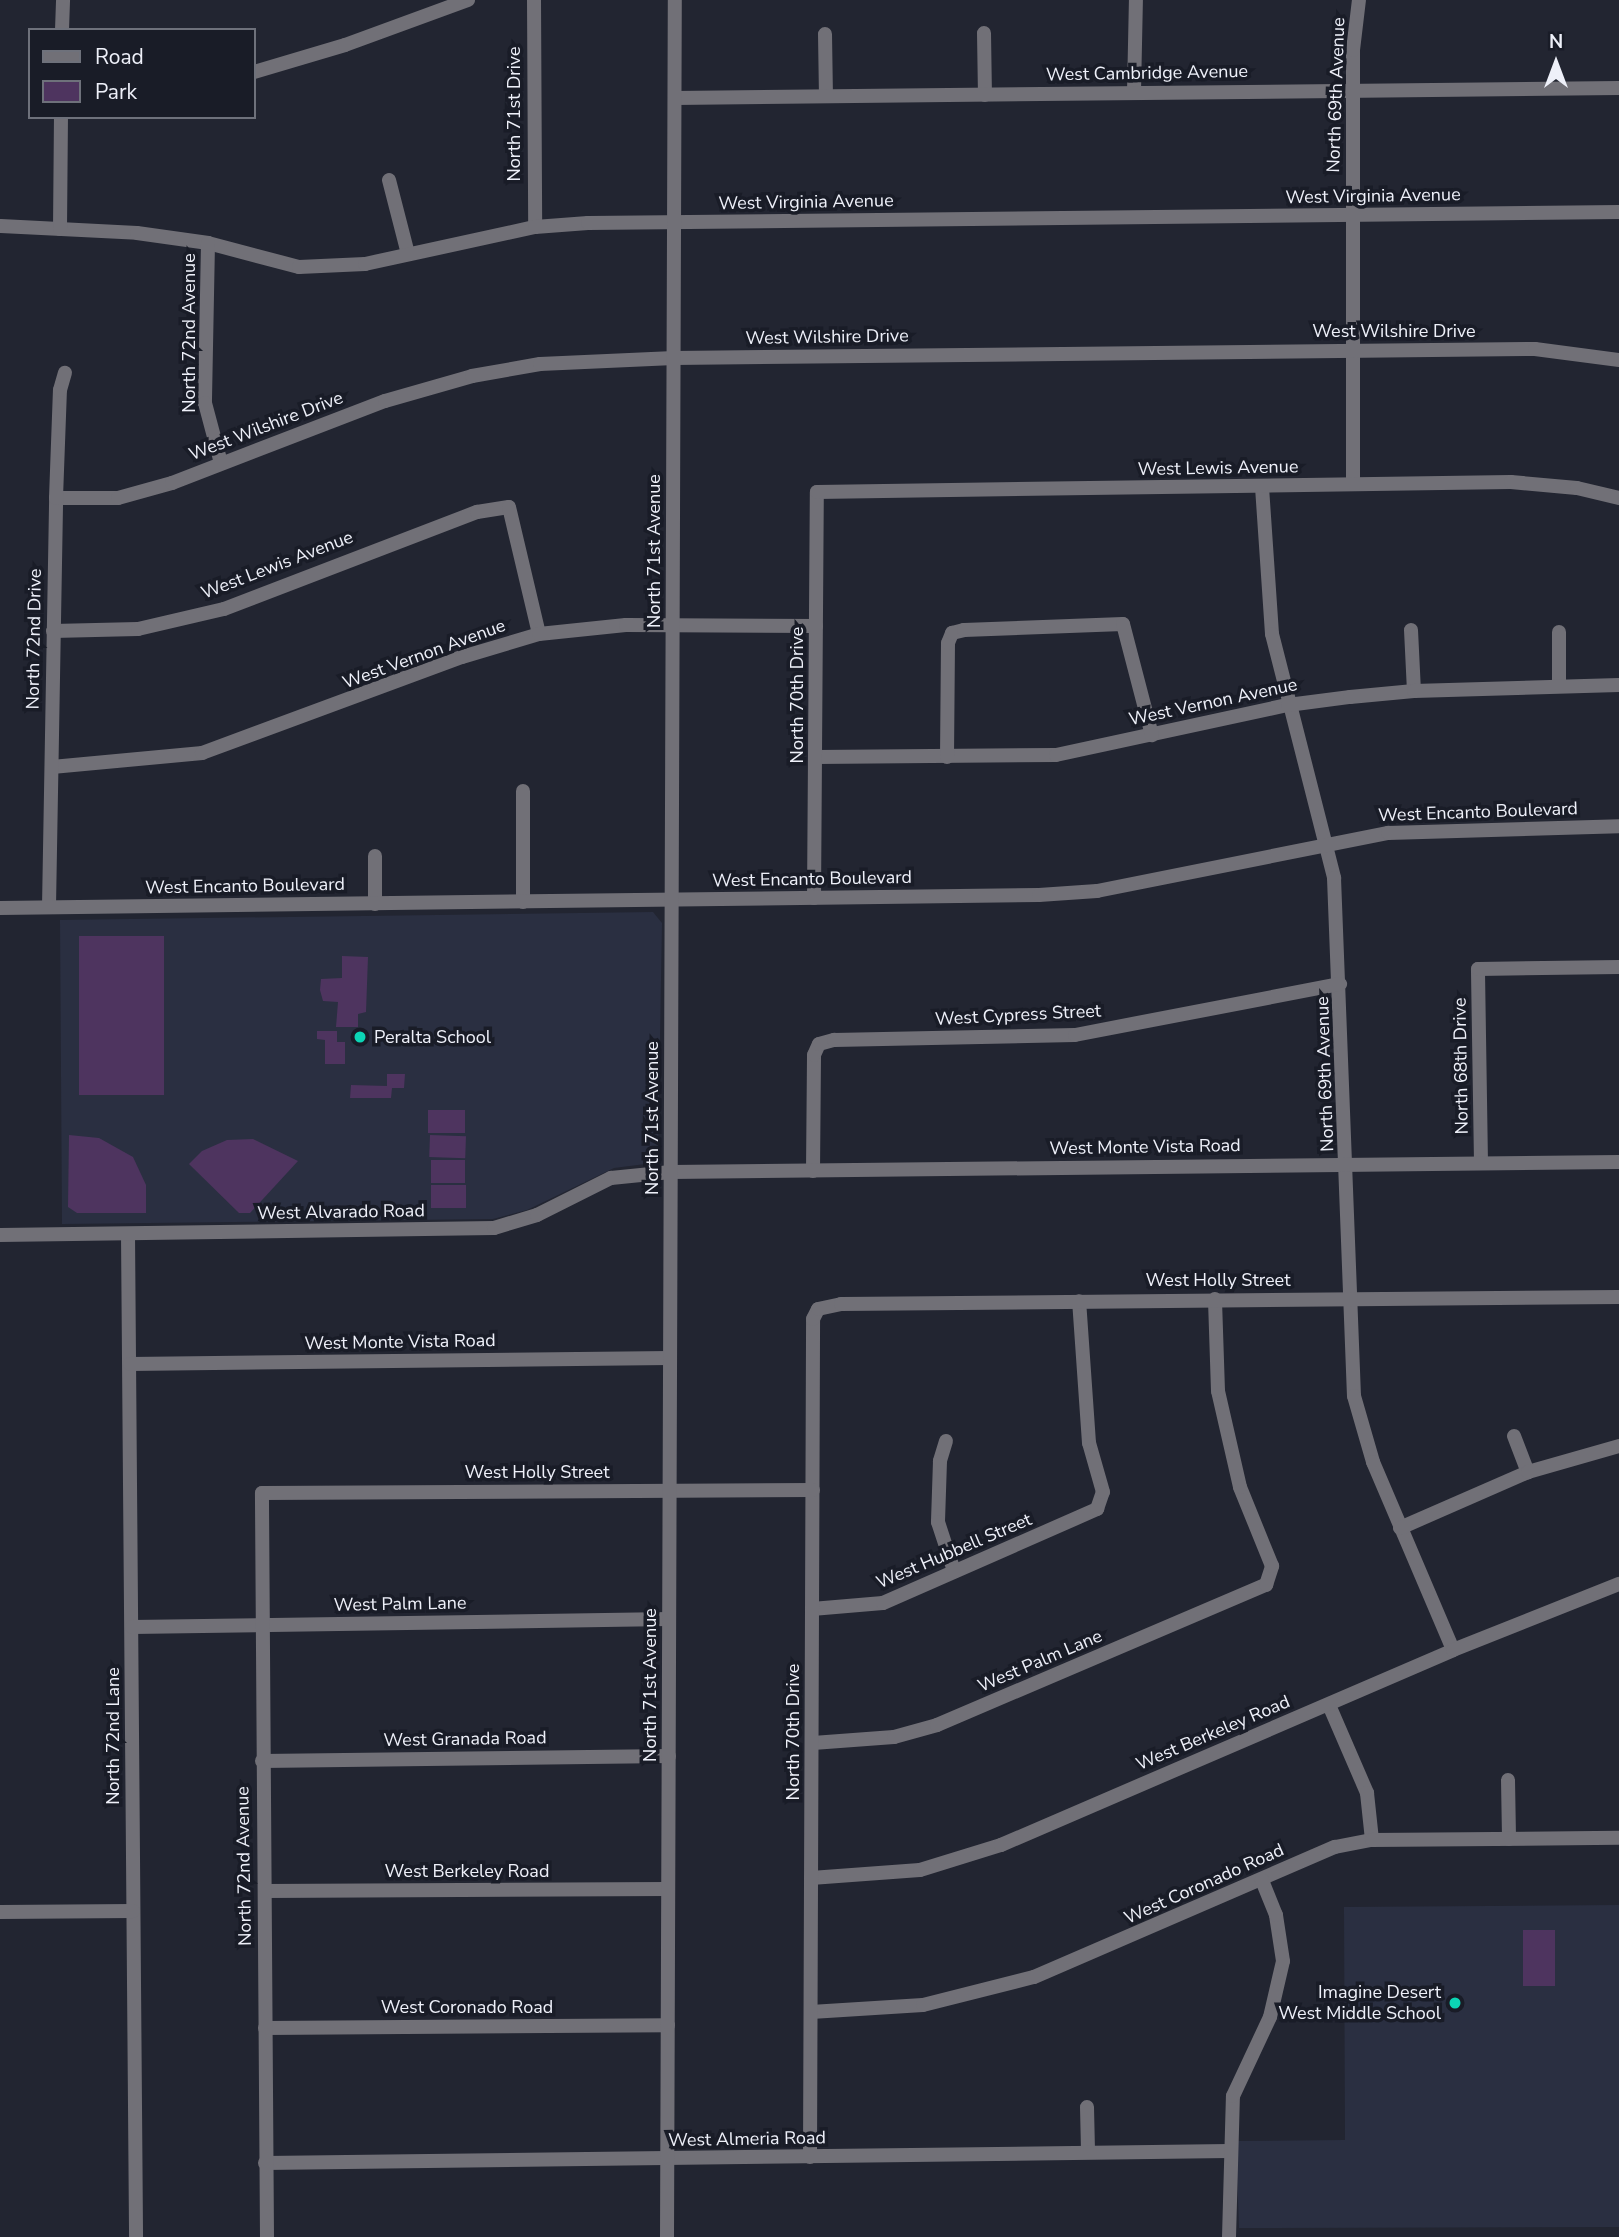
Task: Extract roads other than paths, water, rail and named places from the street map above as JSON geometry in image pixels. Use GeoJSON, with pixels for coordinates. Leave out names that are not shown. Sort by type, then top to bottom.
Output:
{"type":"FeatureCollection","features":[{"type":"Feature","properties":{"kind":"street"},"geometry":{"type":"LineString","coordinates":[[62,28],[63,0]]}},
{"type":"Feature","properties":{"kind":"street"},"geometry":{"type":"LineString","coordinates":[[256,71],[345,45],[468,0]]}},
{"type":"Feature","properties":{"kind":"street","name":"North 71st Drive"},"geometry":{"type":"LineString","coordinates":[[534,0],[535,227]]}},
{"type":"Feature","properties":{"kind":"street","name":"North 71st Avenue"},"geometry":{"type":"LineString","coordinates":[[667,2237],[675,0]]}},
{"type":"Feature","properties":{"kind":"street"},"geometry":{"type":"LineString","coordinates":[[1134,92],[1136,0]]}},
{"type":"Feature","properties":{"kind":"street","name":"North 69th Avenue"},"geometry":{"type":"LineString","coordinates":[[1353,484],[1352,215],[1359,0]]}},
{"type":"Feature","properties":{"kind":"street"},"geometry":{"type":"LineString","coordinates":[[984,33],[985,95]]}},
{"type":"Feature","properties":{"kind":"street"},"geometry":{"type":"LineString","coordinates":[[825,34],[826,96]]}},
{"type":"Feature","properties":{"kind":"street","name":"West Cambridge Avenue"},"geometry":{"type":"LineString","coordinates":[[675,98],[1619,88]]}},
{"type":"Feature","properties":{"kind":"street"},"geometry":{"type":"LineString","coordinates":[[60,229],[61,119]]}},
{"type":"Feature","properties":{"kind":"street"},"geometry":{"type":"LineString","coordinates":[[389,180],[408,254]]}},
{"type":"Feature","properties":{"kind":"street","name":"West Virginia Avenue"},"geometry":{"type":"LineString","coordinates":[[1,226],[137,233],[208,243],[299,267],[365,264],[535,227],[674,222],[1619,212]]}},
{"type":"Feature","properties":{"kind":"street","name":"North 72nd Avenue"},"geometry":{"type":"LineString","coordinates":[[208,243],[205,403],[221,463]]}},
{"type":"Feature","properties":{"kind":"street","name":"West Wilshire Drive"},"geometry":{"type":"LineString","coordinates":[[56,498],[118,498],[221,463],[385,401],[472,376],[540,364],[674,358],[1535,349],[1619,359]]}},
{"type":"Feature","properties":{"kind":"street","name":"North 72nd Drive"},"geometry":{"type":"LineString","coordinates":[[48,907],[56,498],[60,390],[65,373]]}},
{"type":"Feature","properties":{"kind":"street","name":"West Lewis Avenue"},"geometry":{"type":"LineString","coordinates":[[817,492],[1511,482],[1577,488],[1619,498]]}},
{"type":"Feature","properties":{"kind":"street","name":"North 69th Avenue"},"geometry":{"type":"LineString","coordinates":[[1262,487],[1269,611],[1288,705],[1327,843],[1334,878],[1354,1396],[1373,1462],[1453,1650]]}},
{"type":"Feature","properties":{"kind":"street","name":"North 70th Drive"},"geometry":{"type":"LineString","coordinates":[[814,898],[817,492]]}},
{"type":"Feature","properties":{"kind":"street","name":"West Lewis Avenue"},"geometry":{"type":"LineString","coordinates":[[53,631],[138,629],[224,609],[477,512],[509,507],[539,634]]}},
{"type":"Feature","properties":{"kind":"street","name":"West Vernon Avenue"},"geometry":{"type":"LineString","coordinates":[[52,767],[202,753],[462,657],[539,634],[673,624],[816,626]]}},
{"type":"Feature","properties":{"kind":"street"},"geometry":{"type":"LineString","coordinates":[[947,757],[952,633],[1124,624],[1152,735]]}},
{"type":"Feature","properties":{"kind":"street"},"geometry":{"type":"LineString","coordinates":[[1411,630],[1414,691]]}},
{"type":"Feature","properties":{"kind":"street"},"geometry":{"type":"LineString","coordinates":[[1559,632],[1559,685]]}},
{"type":"Feature","properties":{"kind":"street","name":"West Vernon Avenue"},"geometry":{"type":"LineString","coordinates":[[816,757],[1056,755],[1288,705],[1414,691],[1619,685]]}},
{"type":"Feature","properties":{"kind":"street"},"geometry":{"type":"LineString","coordinates":[[523,790],[523,902]]}},
{"type":"Feature","properties":{"kind":"street","name":"West Encanto Boulevard"},"geometry":{"type":"LineString","coordinates":[[0,908],[673,901],[1097,891],[1327,843],[1420,830],[1619,826]]}},
{"type":"Feature","properties":{"kind":"street"},"geometry":{"type":"LineString","coordinates":[[374,856],[375,904]]}},
{"type":"Feature","properties":{"kind":"street","name":"North 68th Drive"},"geometry":{"type":"LineString","coordinates":[[1481,1163],[1478,968],[1619,967]]}},
{"type":"Feature","properties":{"kind":"street","name":"West Cypress Street"},"geometry":{"type":"LineString","coordinates":[[813,1171],[814,1055],[819,1044],[834,1040],[1075,1035],[1340,984]]}},
{"type":"Feature","properties":{"kind":"street","name":"West Monte Vista Road"},"geometry":{"type":"LineString","coordinates":[[671,1172],[1619,1162]]}},
{"type":"Feature","properties":{"kind":"street","name":"West Alvarado Road"},"geometry":{"type":"LineString","coordinates":[[0,1235],[494,1228],[537,1215],[611,1178],[671,1172]]}},
{"type":"Feature","properties":{"kind":"street","name":"North 72nd Lane"},"geometry":{"type":"LineString","coordinates":[[128,1234],[136,2237]]}},
{"type":"Feature","properties":{"kind":"street","name":"West Holly Street"},"geometry":{"type":"LineString","coordinates":[[818,1309],[826,1304],[1619,1297]]}},
{"type":"Feature","properties":{"kind":"street","name":"West Palm Lane"},"geometry":{"type":"LineString","coordinates":[[813,1743],[894,1737],[937,1725],[1259,1590],[1272,1579],[1272,1566],[1250,1516],[1229,1444],[1218,1391],[1215,1299]]}},
{"type":"Feature","properties":{"kind":"street","name":"West Hubbell Street"},"geometry":{"type":"LineString","coordinates":[[813,1609],[883,1603],[1088,1515],[1102,1503],[1083,1389],[1079,1301]]}},
{"type":"Feature","properties":{"kind":"street","name":"North 70th Drive"},"geometry":{"type":"LineString","coordinates":[[810,2157],[813,1319],[818,1309]]}},
{"type":"Feature","properties":{"kind":"street","name":"West Monte Vista Road"},"geometry":{"type":"LineString","coordinates":[[130,1364],[670,1358]]}},
{"type":"Feature","properties":{"kind":"street"},"geometry":{"type":"LineString","coordinates":[[1514,1436],[1528,1472]]}},
{"type":"Feature","properties":{"kind":"street"},"geometry":{"type":"LineString","coordinates":[[946,1441],[940,1461],[938,1522],[954,1571]]}},
{"type":"Feature","properties":{"kind":"street"},"geometry":{"type":"LineString","coordinates":[[1400,1528],[1528,1472],[1619,1446]]}},
{"type":"Feature","properties":{"kind":"street","name":"West Holly Street"},"geometry":{"type":"LineString","coordinates":[[262,1493],[813,1490]]}},
{"type":"Feature","properties":{"kind":"street","name":"North 72nd Avenue"},"geometry":{"type":"LineString","coordinates":[[262,1493],[267,2237]]}},
{"type":"Feature","properties":{"kind":"street","name":"West Berkeley Road"},"geometry":{"type":"LineString","coordinates":[[811,1878],[890,1874],[957,1861],[1453,1650],[1619,1584]]}},
{"type":"Feature","properties":{"kind":"street","name":"West Palm Lane"},"geometry":{"type":"LineString","coordinates":[[132,1627],[669,1619]]}},
{"type":"Feature","properties":{"kind":"street"},"geometry":{"type":"LineString","coordinates":[[1329,1704],[1367,1793],[1372,1840]]}},
{"type":"Feature","properties":{"kind":"street","name":"West Granada Road"},"geometry":{"type":"LineString","coordinates":[[262,1761],[669,1756]]}},
{"type":"Feature","properties":{"kind":"street"},"geometry":{"type":"LineString","coordinates":[[1508,1780],[1509,1839]]}},
{"type":"Feature","properties":{"kind":"street","name":"West Coronado Road"},"geometry":{"type":"LineString","coordinates":[[811,2012],[923,2005],[1004,1986],[1262,1880],[1335,1847],[1372,1840],[1619,1838]]}},
{"type":"Feature","properties":{"kind":"street"},"geometry":{"type":"LineString","coordinates":[[1229,2237],[1229,2151],[1233,2096],[1270,2017],[1281,1981],[1281,1934],[1262,1880]]}},
{"type":"Feature","properties":{"kind":"street","name":"West Berkeley Road"},"geometry":{"type":"LineString","coordinates":[[265,1891],[668,1889]]}},
{"type":"Feature","properties":{"kind":"street"},"geometry":{"type":"LineString","coordinates":[[0,1912],[133,1910]]}},
{"type":"Feature","properties":{"kind":"street","name":"West Coronado Road"},"geometry":{"type":"LineString","coordinates":[[265,2028],[668,2025]]}},
{"type":"Feature","properties":{"kind":"street"},"geometry":{"type":"LineString","coordinates":[[1087,2107],[1088,2151]]}},
{"type":"Feature","properties":{"kind":"street","name":"West Almeria Road"},"geometry":{"type":"LineString","coordinates":[[265,2163],[1229,2151]]}},
{"type":"Feature","properties":{"kind":"place","name":"Peralta School"},"geometry":{"type":"Point","coordinates":[360,1037]}},
{"type":"Feature","properties":{"kind":"place","name":"Imagine Desert West Middle School"},"geometry":{"type":"Point","coordinates":[1455,2003]}}]}
